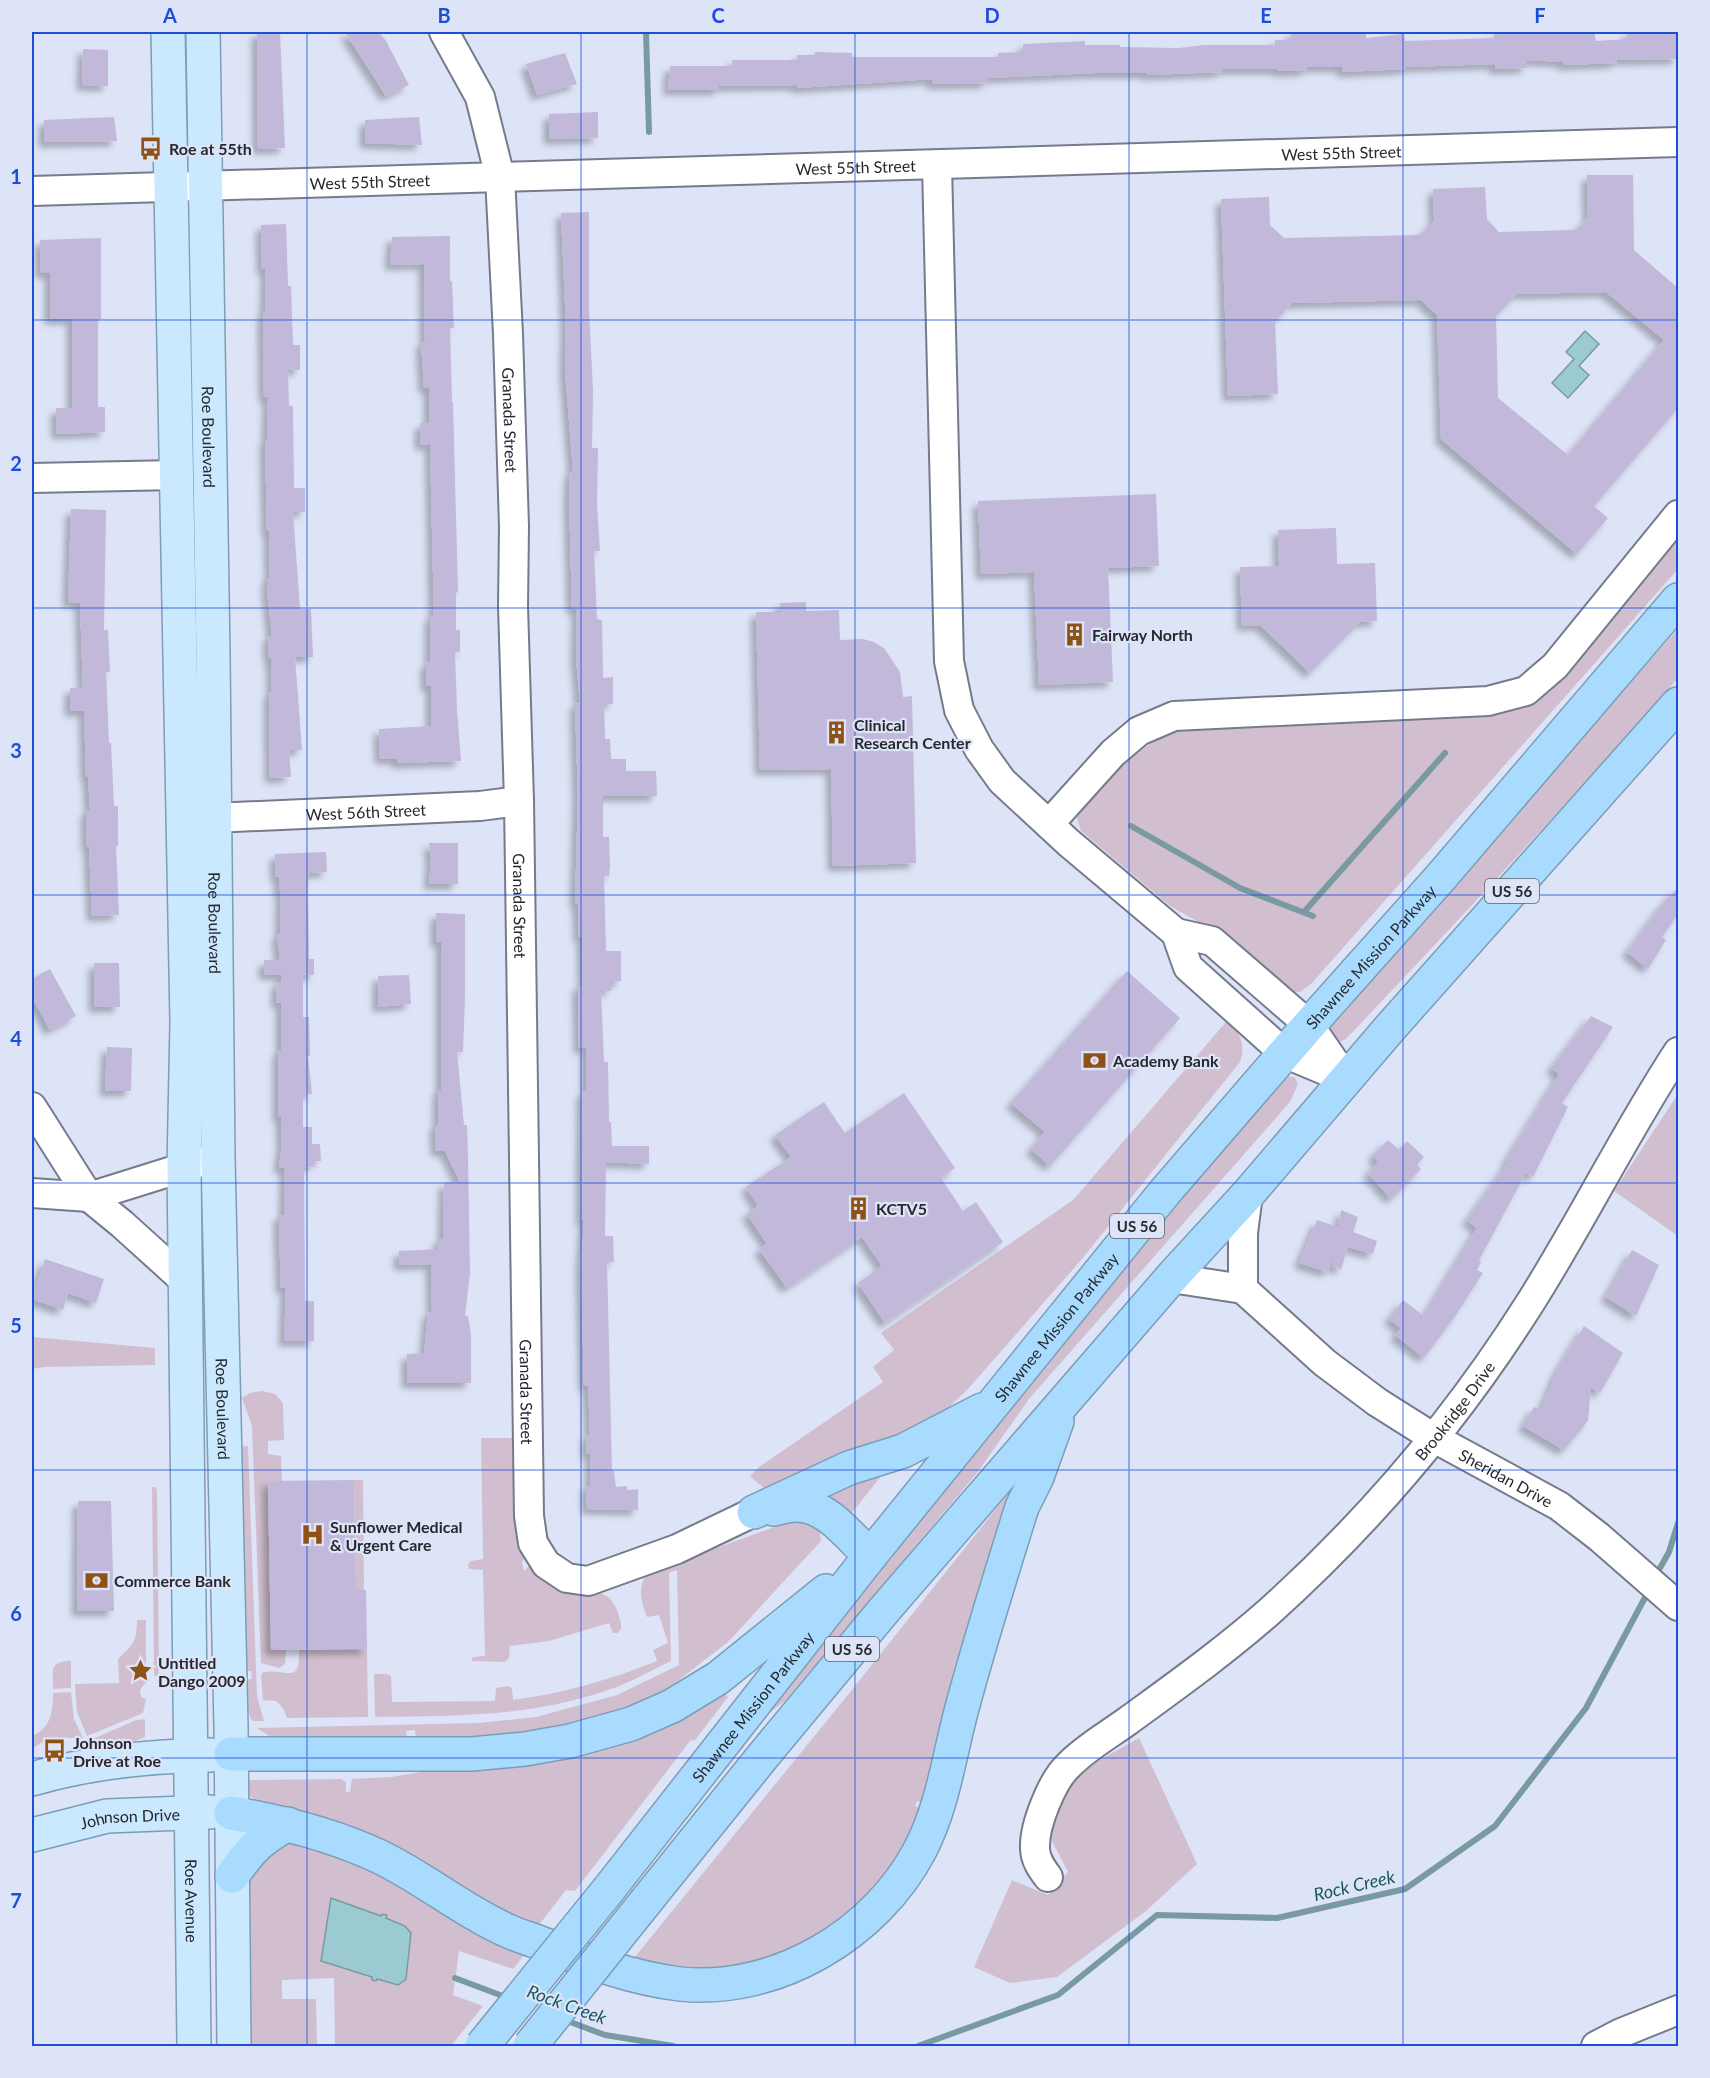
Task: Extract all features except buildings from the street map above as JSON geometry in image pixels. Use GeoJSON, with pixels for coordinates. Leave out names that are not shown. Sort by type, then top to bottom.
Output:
{"type":"FeatureCollection","features":[{"type":"Feature","properties":{"kind":"highway","name":"Shawnee Mission Parkway"},"geometry":{"type":"LineString","coordinates":[[482,2046],[609,1889],[870,1557],[1164,1192],[1441,877],[1678,600]]}},
{"type":"Feature","properties":{"kind":"highway","name":"US 56"},"geometry":{"type":"LineString","coordinates":[[530,2046],[763,1756],[885,1609],[1171,1278],[1248,1194],[1346,1079],[1678,704]]}},
{"type":"Feature","properties":{"kind":"highway"},"geometry":{"type":"LineString","coordinates":[[231,1813],[288,1824],[346,1843],[379,1857],[506,1930],[576,1958],[617,1971],[682,1984],[718,1983],[756,1978],[794,1965],[833,1944],[865,1920],[906,1874],[935,1818],[961,1710],[994,1596],[1022,1507],[1036,1477],[1063,1403]]}},
{"type":"Feature","properties":{"kind":"highway"},"geometry":{"type":"LineString","coordinates":[[754,1512],[849,1468],[903,1451],[994,1404]]}},
{"type":"Feature","properties":{"kind":"highway"},"geometry":{"type":"LineString","coordinates":[[231,1754],[472,1754],[525,1749],[566,1742],[631,1724],[672,1706],[718,1678],[870,1557],[826,1514],[816,1508],[795,1505],[754,1512]]}},
{"type":"Feature","properties":{"kind":"highway"},"geometry":{"type":"LineString","coordinates":[[232,1876],[251,1849],[288,1824]]}},
{"type":"Feature","properties":{"kind":"main road","name":"Roe Boulevard"},"geometry":{"type":"LineString","coordinates":[[168,32],[187,1023],[184,1166],[189,1755]]}},
{"type":"Feature","properties":{"kind":"main road","name":"Roe Boulevard"},"geometry":{"type":"LineString","coordinates":[[203,32],[207,187],[218,1158],[231,1813]]}},
{"type":"Feature","properties":{"kind":"main road"},"geometry":{"type":"LineString","coordinates":[[32,1779],[66,1769],[189,1755],[231,1754]]}},
{"type":"Feature","properties":{"kind":"main road","name":"Roe Avenue"},"geometry":{"type":"LineString","coordinates":[[189,1755],[194,2046]]}},
{"type":"Feature","properties":{"kind":"main road","name":"Johnson Drive"},"geometry":{"type":"LineString","coordinates":[[32,1835],[107,1816],[190,1812],[231,1813]]}},
{"type":"Feature","properties":{"kind":"main road"},"geometry":{"type":"LineString","coordinates":[[231,1813],[234,2046]]}},
{"type":"Feature","properties":{"kind":"street","name":"Granada Street"},"geometry":{"type":"LineString","coordinates":[[444,32],[480,97],[500,177],[509,356],[519,801],[528,1492],[533,1543],[546,1564],[567,1578],[588,1581],[677,1549],[754,1512]]}},
{"type":"Feature","properties":{"kind":"street","name":"West 55th Street"},"geometry":{"type":"LineString","coordinates":[[32,192],[1678,142]]}},
{"type":"Feature","properties":{"kind":"street"},"geometry":{"type":"LineString","coordinates":[[937,165],[949,661],[959,710],[979,749],[1002,781],[1176,933],[1212,941],[1309,1025],[1346,1079]]}},
{"type":"Feature","properties":{"kind":"street"},"geometry":{"type":"LineString","coordinates":[[32,478],[176,475]]}},
{"type":"Feature","properties":{"kind":"street"},"geometry":{"type":"LineString","coordinates":[[1049,824],[1113,753],[1140,731],[1174,716],[1488,701],[1526,691],[1555,666],[1678,515]]}},
{"type":"Feature","properties":{"kind":"street","name":"West 56th Street"},"geometry":{"type":"LineString","coordinates":[[213,818],[480,806],[519,801]]}},
{"type":"Feature","properties":{"kind":"street"},"geometry":{"type":"LineString","coordinates":[[1176,933],[1188,967],[1284,1053],[1346,1079]]}},
{"type":"Feature","properties":{"kind":"street","name":"Brookridge Drive"},"geometry":{"type":"LineString","coordinates":[[1048,1877],[1039,1864],[1035,1850],[1038,1826],[1049,1795],[1067,1766],[1209,1662],[1270,1611],[1352,1532],[1407,1472],[1464,1400],[1530,1303],[1678,1052]]}},
{"type":"Feature","properties":{"kind":"street"},"geometry":{"type":"LineString","coordinates":[[32,1107],[89,1197],[185,1281]]}},
{"type":"Feature","properties":{"kind":"street"},"geometry":{"type":"LineString","coordinates":[[32,1115],[34,1130],[32,1138]]}},
{"type":"Feature","properties":{"kind":"street"},"geometry":{"type":"LineString","coordinates":[[32,1193],[89,1197],[184,1166],[218,1158]]}},
{"type":"Feature","properties":{"kind":"street"},"geometry":{"type":"LineString","coordinates":[[1171,1278],[1243,1289],[1242,1233],[1248,1194]]}},
{"type":"Feature","properties":{"kind":"street","name":"Sheridan Drive"},"geometry":{"type":"LineString","coordinates":[[1243,1289],[1325,1363],[1377,1402],[1434,1438],[1559,1506],[1599,1537],[1678,1606]]}},
{"type":"Feature","properties":{"kind":"street"},"geometry":{"type":"LineString","coordinates":[[1596,2046],[1621,2033],[1678,2010]]}},
{"type":"Feature","properties":{"kind":"shaded area"},"geometry":{"type":"Polygon","coordinates":[[[1585,331],[1599,344],[1579,366],[1589,375],[1568,398],[1552,383],[1574,359],[1566,352],[1585,331]]]}},
{"type":"Feature","properties":{"kind":"shaded area"},"geometry":{"type":"Polygon","coordinates":[[[1678,530],[1678,569],[1312,983],[1300,992],[1290,993],[1204,925],[1170,906],[1081,831],[1077,817],[1090,795],[1117,769],[1170,730],[1486,712],[1678,530]]]}},
{"type":"Feature","properties":{"kind":"shaded area"},"geometry":{"type":"Polygon","coordinates":[[[1678,629],[1678,678],[1430,950],[1346,1039],[1335,1044],[1326,1029],[1334,1018],[1678,629]]]}},
{"type":"Feature","properties":{"kind":"shaded area"},"geometry":{"type":"Polygon","coordinates":[[[1226,1022],[1241,1039],[1240,1062],[1082,1259],[968,1389],[932,1422],[767,1491],[750,1476],[759,1467],[883,1382],[873,1367],[894,1350],[881,1333],[1073,1200],[1226,1022]]]}},
{"type":"Feature","properties":{"kind":"shaded area"},"geometry":{"type":"Polygon","coordinates":[[[1287,1076],[1295,1078],[1298,1084],[1290,1102],[1029,1399],[977,1473],[785,1701],[765,1716],[764,1709],[1120,1268],[1287,1076]]]}},
{"type":"Feature","properties":{"kind":"shaded area"},"geometry":{"type":"Polygon","coordinates":[[[1678,1094],[1678,1236],[1614,1191],[1678,1094]]]}},
{"type":"Feature","properties":{"kind":"shaded area"},"geometry":{"type":"Polygon","coordinates":[[[32,1337],[155,1348],[155,1365],[32,1369],[32,1337]]]}},
{"type":"Feature","properties":{"kind":"shaded area"},"geometry":{"type":"Polygon","coordinates":[[[262,1391],[275,1394],[283,1403],[284,1440],[268,1441],[268,1454],[281,1456],[282,1481],[268,1481],[271,1650],[286,1650],[285,1664],[279,1668],[261,1663],[252,1426],[242,1398],[250,1393],[262,1391]]]}},
{"type":"Feature","properties":{"kind":"shaded area"},"geometry":{"type":"Polygon","coordinates":[[[481,1438],[515,1438],[516,1525],[524,1558],[522,1563],[524,1571],[529,1566],[540,1578],[555,1587],[593,1591],[609,1598],[615,1605],[620,1621],[621,1627],[618,1633],[613,1633],[609,1623],[549,1641],[510,1646],[509,1658],[505,1662],[471,1661],[473,1657],[485,1656],[483,1570],[469,1569],[468,1564],[471,1561],[483,1559],[481,1438]]]}},
{"type":"Feature","properties":{"kind":"shaded area"},"geometry":{"type":"Polygon","coordinates":[[[248,1446],[257,1696],[264,1721],[252,1721],[247,1709],[245,1680],[252,1679],[251,1671],[244,1671],[237,1447],[248,1446]]]}},
{"type":"Feature","properties":{"kind":"shaded area"},"geometry":{"type":"Polygon","coordinates":[[[888,1468],[850,1515],[826,1496],[888,1468]]]}},
{"type":"Feature","properties":{"kind":"shaded area"},"geometry":{"type":"Polygon","coordinates":[[[354,1480],[363,1480],[364,1590],[356,1590],[354,1480]]]}},
{"type":"Feature","properties":{"kind":"shaded area"},"geometry":{"type":"Polygon","coordinates":[[[1019,1480],[971,1630],[924,1794],[921,1803],[917,1801],[915,1806],[918,1807],[918,1813],[914,1826],[881,1878],[864,1898],[823,1932],[776,1957],[751,1965],[717,1970],[656,1967],[657,1962],[652,1962],[651,1966],[630,1963],[855,1686],[1019,1480]]]}},
{"type":"Feature","properties":{"kind":"shaded area"},"geometry":{"type":"Polygon","coordinates":[[[152,1487],[157,1490],[158,1676],[154,1676],[152,1487]]]}},
{"type":"Feature","properties":{"kind":"shaded area"},"geometry":{"type":"Polygon","coordinates":[[[799,1518],[820,1530],[821,1541],[728,1642],[662,1693],[643,1702],[558,1729],[482,1738],[416,1738],[415,1730],[406,1731],[407,1738],[272,1738],[257,1728],[478,1723],[536,1717],[617,1695],[679,1665],[677,1570],[669,1573],[671,1661],[608,1690],[579,1699],[521,1710],[464,1715],[375,1717],[374,1674],[391,1676],[392,1702],[495,1701],[496,1688],[509,1686],[512,1689],[513,1700],[569,1690],[639,1668],[657,1661],[653,1650],[668,1643],[659,1615],[647,1617],[643,1606],[641,1589],[648,1573],[799,1518]]]}},
{"type":"Feature","properties":{"kind":"shaded area"},"geometry":{"type":"Polygon","coordinates":[[[137,1620],[146,1620],[146,1682],[140,1690],[141,1697],[146,1699],[143,1713],[87,1736],[77,1712],[75,1684],[119,1683],[118,1659],[133,1642],[137,1620]]]}},
{"type":"Feature","properties":{"kind":"shaded area"},"geometry":{"type":"Polygon","coordinates":[[[367,1649],[368,1717],[287,1718],[283,1708],[276,1701],[263,1700],[261,1676],[263,1672],[294,1672],[299,1661],[299,1650],[367,1649]]]}},
{"type":"Feature","properties":{"kind":"shaded area"},"geometry":{"type":"Polygon","coordinates":[[[71,1661],[71,1688],[53,1689],[54,1668],[59,1663],[71,1661]]]}},
{"type":"Feature","properties":{"kind":"shaded area"},"geometry":{"type":"Polygon","coordinates":[[[71,1692],[74,1719],[83,1738],[54,1738],[32,1749],[32,1736],[43,1729],[50,1719],[53,1693],[71,1692]]]}},
{"type":"Feature","properties":{"kind":"shaded area"},"geometry":{"type":"Polygon","coordinates":[[[726,1694],[728,1697],[695,1740],[690,1741],[575,1891],[566,1890],[535,1930],[255,1800],[247,1794],[244,1783],[252,1780],[341,1779],[346,1782],[346,1793],[350,1791],[352,1779],[391,1777],[462,1765],[696,1710],[726,1694]]]}},
{"type":"Feature","properties":{"kind":"shaded area"},"geometry":{"type":"Polygon","coordinates":[[[145,1719],[145,1737],[133,1742],[101,1749],[86,1742],[136,1720],[145,1719]]]}},
{"type":"Feature","properties":{"kind":"shaded area"},"geometry":{"type":"Polygon","coordinates":[[[1139,1738],[1197,1864],[1146,1911],[1057,1977],[1010,1983],[974,1967],[1012,1880],[1048,1895],[1068,1872],[1048,1833],[1069,1777],[1139,1738]]]}},
{"type":"Feature","properties":{"kind":"shaded area"},"geometry":{"type":"Polygon","coordinates":[[[279,1842],[299,1842],[366,1867],[452,1919],[524,1955],[513,1969],[459,1951],[453,1995],[483,2006],[451,2046],[335,2046],[334,1978],[282,1980],[282,1999],[316,1999],[317,2046],[248,2046],[244,1880],[279,1842]],[[386,1915],[372,1977],[398,1985],[405,1926],[386,1918],[386,1915]]]}},
{"type":"Feature","properties":{"kind":"shaded area"},"geometry":{"type":"Polygon","coordinates":[[[331,1898],[381,1916],[382,1914],[387,1915],[386,1918],[405,1926],[411,1933],[406,1979],[398,1985],[377,1979],[376,1981],[372,1980],[372,1977],[321,1961],[331,1898]]]}},
{"type":"Feature","properties":{"kind":"waterway"},"geometry":{"type":"LineString","coordinates":[[646,32],[649,132]]}},
{"type":"Feature","properties":{"kind":"waterway"},"geometry":{"type":"LineString","coordinates":[[1304,912],[1445,753]]}},
{"type":"Feature","properties":{"kind":"waterway"},"geometry":{"type":"LineString","coordinates":[[1131,826],[1240,888],[1313,916]]}},
{"type":"Feature","properties":{"kind":"waterway","name":"Rock Creek"},"geometry":{"type":"LineString","coordinates":[[1656,1575],[1669,1552],[1678,1523]]}},
{"type":"Feature","properties":{"kind":"waterway","name":"Rock Creek"},"geometry":{"type":"LineString","coordinates":[[918,2046],[1058,1995],[1157,1915],[1277,1918],[1405,1889],[1495,1826],[1586,1708],[1649,1590]]}},
{"type":"Feature","properties":{"kind":"waterway","name":"Rock Creek"},"geometry":{"type":"LineString","coordinates":[[455,1978],[508,1998]]}},
{"type":"Feature","properties":{"kind":"waterway","name":"Rock Creek"},"geometry":{"type":"LineString","coordinates":[[565,2020],[605,2035],[673,2046]]}},
{"type":"Feature","properties":{"kind":"place","name":"Roe at 55th"},"geometry":{"type":"Point","coordinates":[151,148]}},
{"type":"Feature","properties":{"kind":"place","name":"Fairway North"},"geometry":{"type":"Point","coordinates":[1074,634]}},
{"type":"Feature","properties":{"kind":"place","name":"Clinical Research Center"},"geometry":{"type":"Point","coordinates":[836,733]}},
{"type":"Feature","properties":{"kind":"place","name":"Academy Bank"},"geometry":{"type":"Point","coordinates":[1095,1060]}},
{"type":"Feature","properties":{"kind":"place","name":"KCTV5"},"geometry":{"type":"Point","coordinates":[858,1208]}},
{"type":"Feature","properties":{"kind":"place","name":"Sunflower Medical & Urgent Care"},"geometry":{"type":"Point","coordinates":[312,1535]}},
{"type":"Feature","properties":{"kind":"place","name":"Commerce Bank"},"geometry":{"type":"Point","coordinates":[96,1580]}},
{"type":"Feature","properties":{"kind":"place","name":"Untitled Dango 2009"},"geometry":{"type":"Point","coordinates":[140,1671]}},
{"type":"Feature","properties":{"kind":"place","name":"Johnson Drive at Roe"},"geometry":{"type":"Point","coordinates":[55,1751]}}]}
